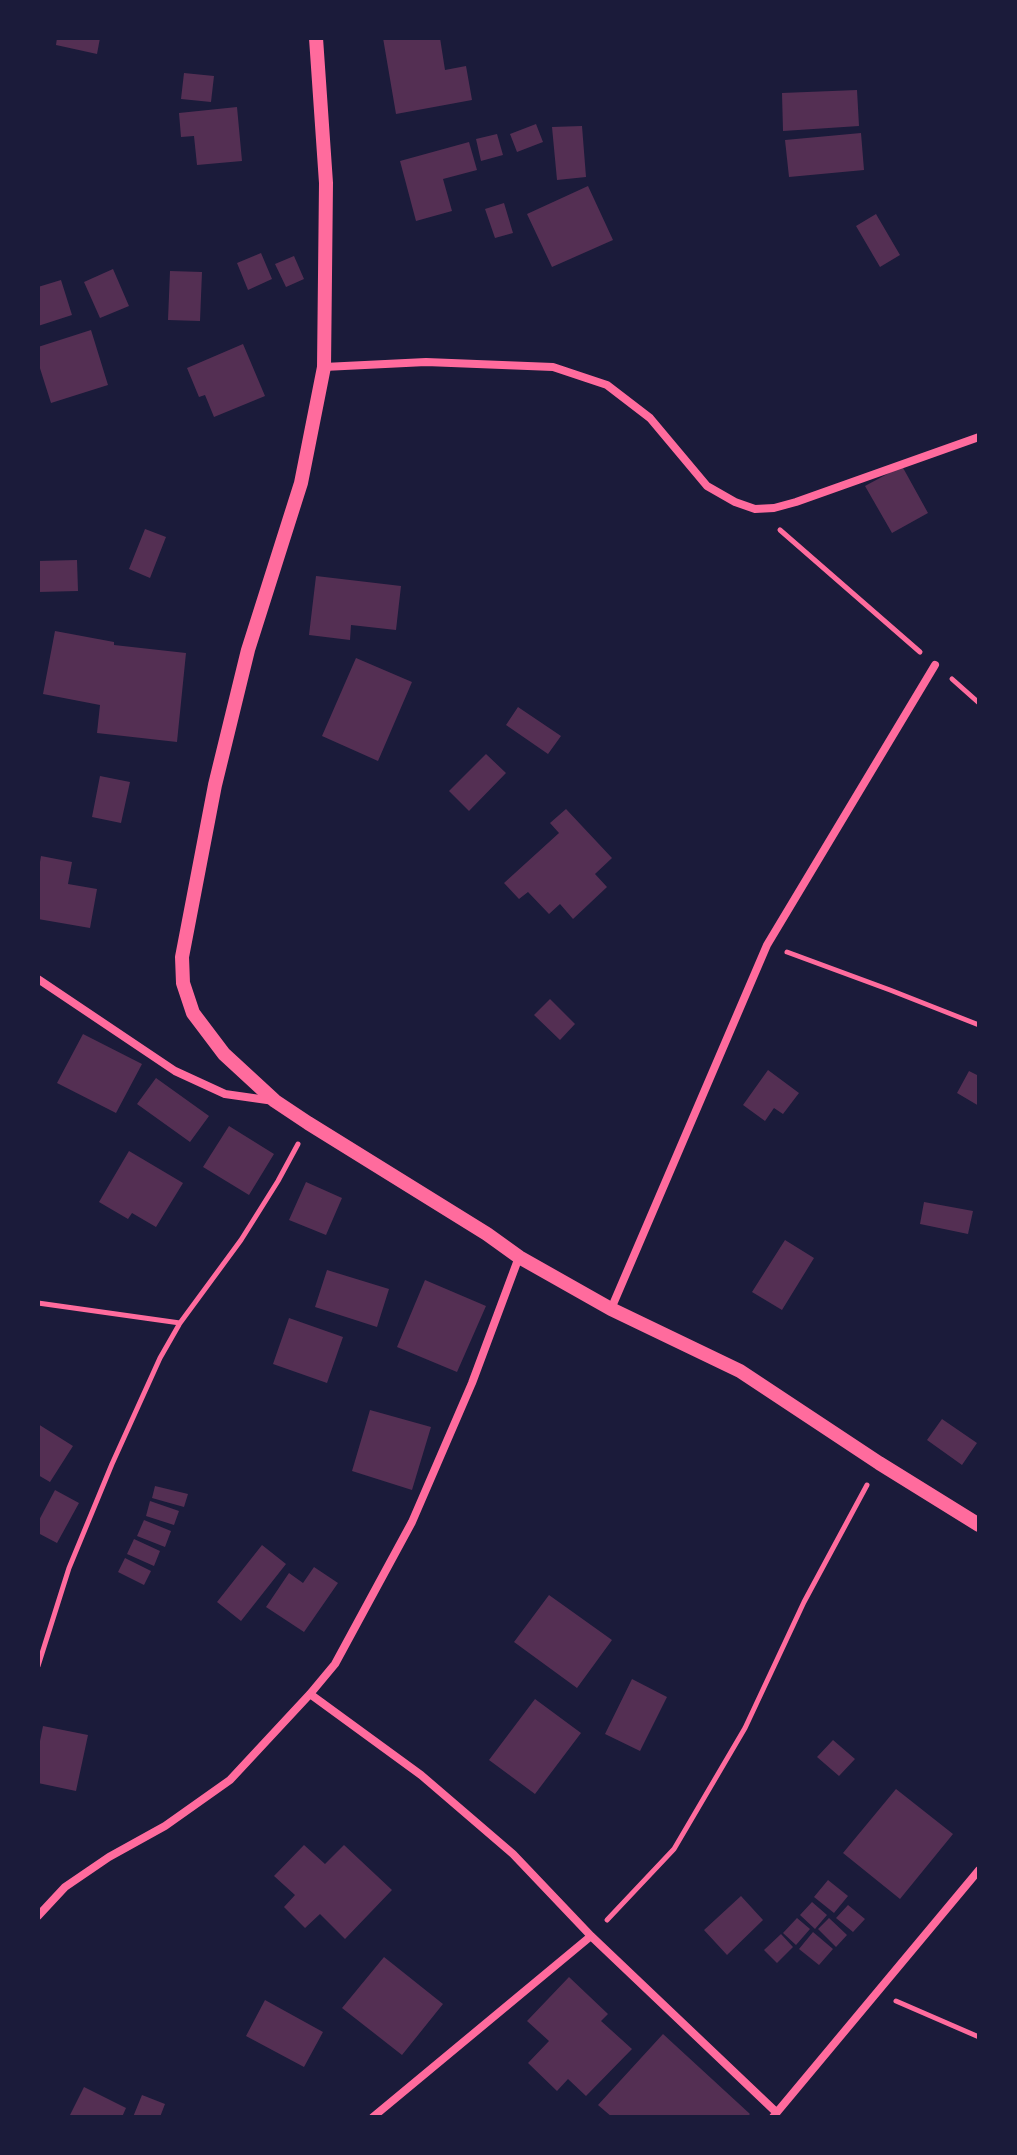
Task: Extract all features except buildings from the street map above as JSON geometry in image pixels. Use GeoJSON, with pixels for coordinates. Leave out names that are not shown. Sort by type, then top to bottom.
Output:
{"type":"FeatureCollection","features":[{"type":"Feature","properties":{"kind":"street"},"geometry":{"type":"LineString","coordinates":[[316,38],[326,183],[324,367],[301,483],[248,650],[219,770],[182,957],[183,983],[193,1013],[224,1054],[275,1101],[308,1123],[519,1257],[611,1309],[740,1371],[979,1525]]}},
{"type":"Feature","properties":{"kind":"street"},"geometry":{"type":"LineString","coordinates":[[324,367],[426,362],[553,367],[566,371],[607,385],[650,418],[707,486],[755,509],[796,502],[979,437]]}},
{"type":"Feature","properties":{"kind":"street"},"geometry":{"type":"LineString","coordinates":[[611,1309],[767,945],[935,665]]}},
{"type":"Feature","properties":{"kind":"street"},"geometry":{"type":"LineString","coordinates":[[38,979],[175,1071],[225,1094],[275,1101]]}},
{"type":"Feature","properties":{"kind":"street"},"geometry":{"type":"LineString","coordinates":[[38,1916],[65,1887],[109,1857],[165,1826],[230,1780],[335,1664],[412,1522],[472,1383],[519,1257]]}},
{"type":"Feature","properties":{"kind":"street"},"geometry":{"type":"LineString","coordinates":[[310,1694],[421,1775],[513,1854],[591,1936],[775,2115],[979,1870]]}},
{"type":"Feature","properties":{"kind":"street"},"geometry":{"type":"LineString","coordinates":[[373,2117],[591,1936]]}},
{"type":"Feature","properties":{"kind":"path"},"geometry":{"type":"LineString","coordinates":[[755,509],[979,703]]}},
{"type":"Feature","properties":{"kind":"path"},"geometry":{"type":"LineString","coordinates":[[767,945],[979,1025]]}},
{"type":"Feature","properties":{"kind":"path"},"geometry":{"type":"LineString","coordinates":[[38,1666],[69,1568],[160,1358],[180,1323],[271,1193],[308,1123]]}},
{"type":"Feature","properties":{"kind":"path"},"geometry":{"type":"LineString","coordinates":[[38,1303],[180,1323]]}},
{"type":"Feature","properties":{"kind":"path"},"geometry":{"type":"LineString","coordinates":[[591,1936],[674,1849],[745,1728],[804,1602],[879,1463]]}},
{"type":"Feature","properties":{"kind":"path"},"geometry":{"type":"LineString","coordinates":[[877,1992],[979,2037]]}}]}
